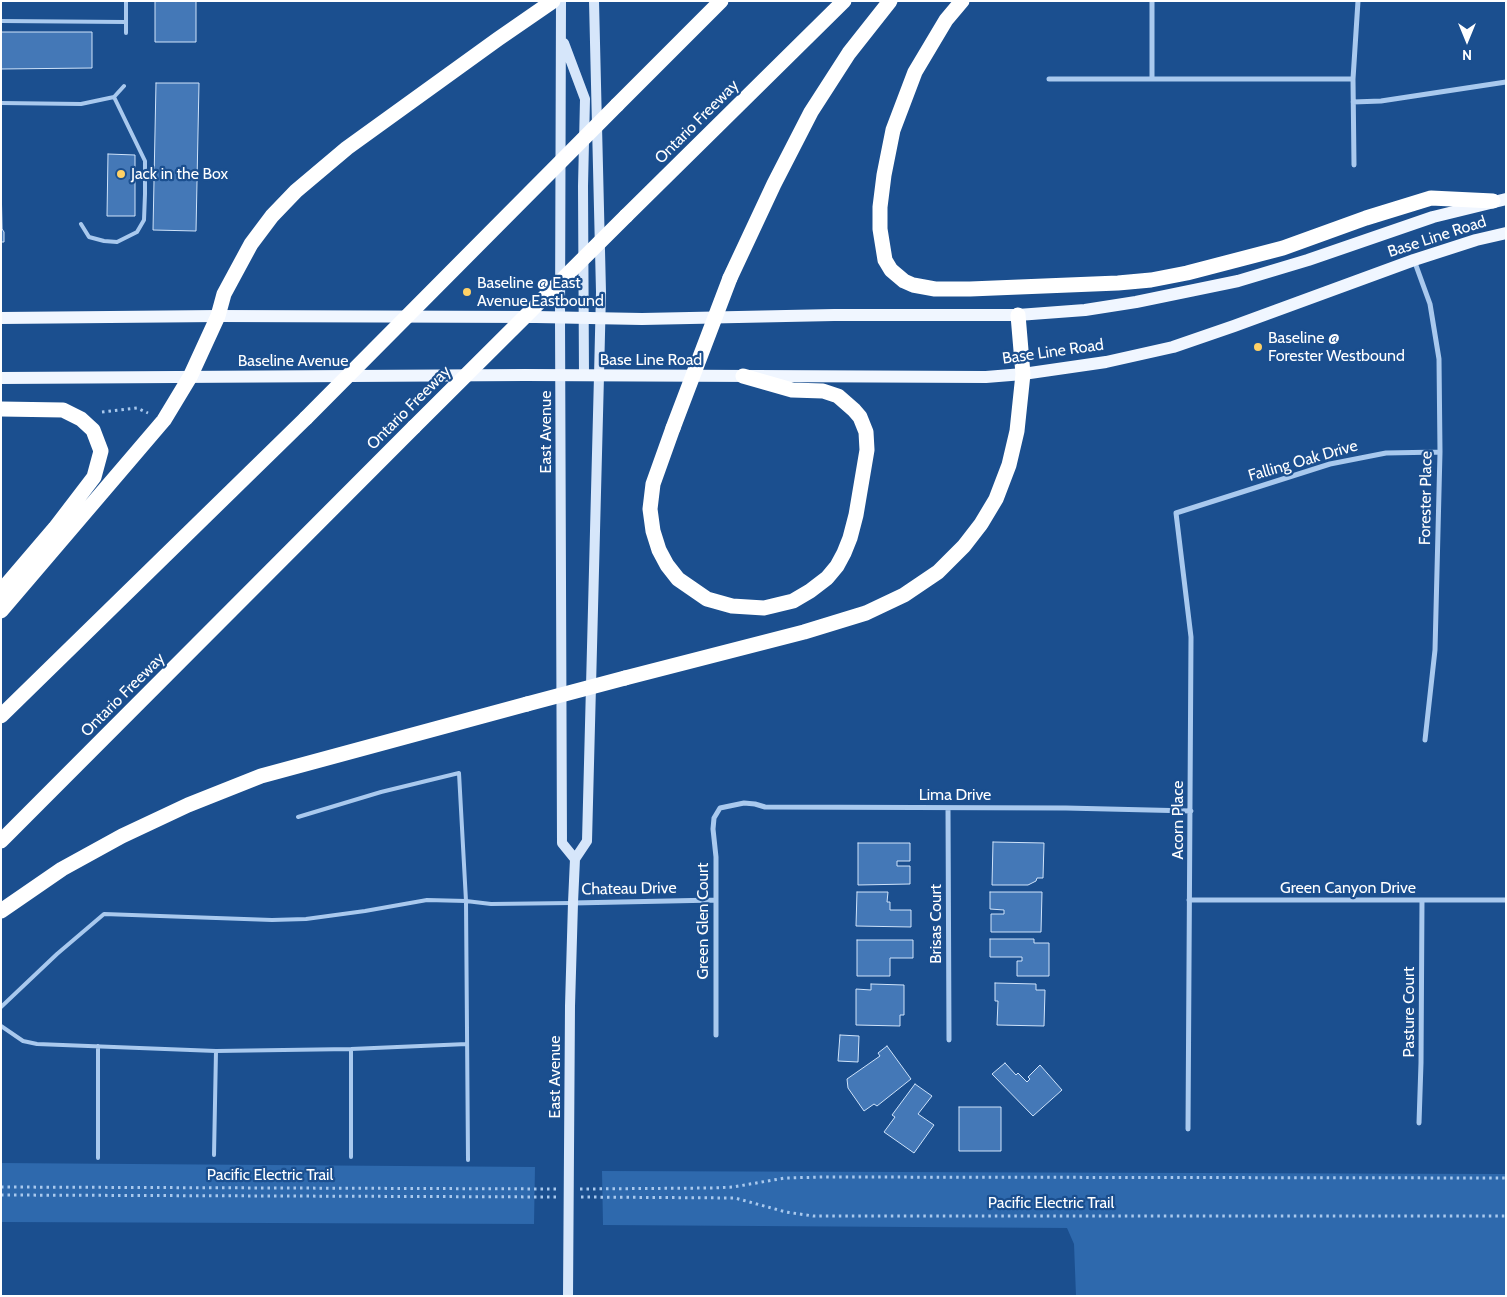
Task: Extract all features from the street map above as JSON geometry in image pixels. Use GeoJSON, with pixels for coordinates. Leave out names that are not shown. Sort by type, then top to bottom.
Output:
{"type":"FeatureCollection","features":[{"type":"Feature","properties":{"kind":"highway"},"geometry":{"type":"LineString","coordinates":[[1,611],[164,420],[190,377],[218,316],[224,294],[251,244],[272,216],[296,191],[347,148],[553,1]]}},
{"type":"Feature","properties":{"kind":"highway"},"geometry":{"type":"LineString","coordinates":[[1,716],[306,418],[721,1]]}},
{"type":"Feature","properties":{"kind":"highway","name":"Ontario Freeway"},"geometry":{"type":"LineString","coordinates":[[1,841],[626,216],[844,1]]}},
{"type":"Feature","properties":{"kind":"highway"},"geometry":{"type":"LineString","coordinates":[[743,376],[792,390],[823,392],[838,396],[860,417],[866,432],[867,450],[856,515],[850,538],[837,566],[827,578],[793,601],[764,608],[732,606],[707,599],[678,579],[667,565],[659,550],[653,531],[650,509],[653,484],[672,428],[730,278],[774,184],[811,112],[849,53],[890,1]]}},
{"type":"Feature","properties":{"kind":"highway"},"geometry":{"type":"LineString","coordinates":[[962,1],[946,20],[915,72],[893,130],[884,175],[880,207],[880,229],[885,260],[891,270],[904,281],[913,285],[935,289],[970,289],[1151,280],[1188,274],[1267,253],[1366,218],[1431,198],[1499,200]]}},
{"type":"Feature","properties":{"kind":"highway"},"geometry":{"type":"LineString","coordinates":[[1,911],[62,869],[122,836],[188,805],[261,776],[794,634],[866,613],[904,595],[938,572],[964,546],[982,524],[996,499],[1009,465],[1017,431],[1023,374],[1018,315]]}},
{"type":"Feature","properties":{"kind":"highway"},"geometry":{"type":"LineString","coordinates":[[1,409],[63,410],[81,419],[93,430],[101,451],[94,477],[55,528],[1,591]]}},
{"type":"Feature","properties":{"kind":"main road","name":"East Avenue"},"geometry":{"type":"LineString","coordinates":[[561,1],[562,843],[575,859]]}},
{"type":"Feature","properties":{"kind":"main road","name":"East Avenue"},"geometry":{"type":"LineString","coordinates":[[568,1296],[570,1006],[573,903],[575,859],[587,841],[599,376],[599,188],[594,1]]}},
{"type":"Feature","properties":{"kind":"main road"},"geometry":{"type":"LineString","coordinates":[[561,35],[585,99],[583,186],[584,376]]}},
{"type":"Feature","properties":{"kind":"main road","name":"Base Line Road"},"geometry":{"type":"LineString","coordinates":[[583,318],[1018,315],[1085,310],[1229,283],[1308,260],[1433,217],[1499,200]]}},
{"type":"Feature","properties":{"kind":"main road","name":"Base Line Road"},"geometry":{"type":"LineString","coordinates":[[584,376],[986,377],[1023,374],[1096,363],[1173,347],[1414,260],[1476,240],[1506,233]]}},
{"type":"Feature","properties":{"kind":"main road"},"geometry":{"type":"LineString","coordinates":[[1,318],[218,316],[583,318]]}},
{"type":"Feature","properties":{"kind":"main road","name":"Baseline Avenue"},"geometry":{"type":"LineString","coordinates":[[1,378],[584,376]]}},
{"type":"Feature","properties":{"kind":"street"},"geometry":{"type":"LineString","coordinates":[[1152,1],[1152,78]]}},
{"type":"Feature","properties":{"kind":"street"},"geometry":{"type":"LineString","coordinates":[[1354,165],[1353,79],[1358,1]]}},
{"type":"Feature","properties":{"kind":"street"},"geometry":{"type":"LineString","coordinates":[[1049,79],[1353,79]]}},
{"type":"Feature","properties":{"kind":"street"},"geometry":{"type":"LineString","coordinates":[[1353,102],[1381,101],[1506,82]]}},
{"type":"Feature","properties":{"kind":"street","name":"Forester Place"},"geometry":{"type":"LineString","coordinates":[[1414,260],[1430,304],[1435,325],[1439,360],[1440,452],[1435,650],[1425,740]]}},
{"type":"Feature","properties":{"kind":"street","name":"Falling Oak Drive"},"geometry":{"type":"LineString","coordinates":[[1176,513],[1330,464],[1386,454],[1440,452]]}},
{"type":"Feature","properties":{"kind":"street","name":"Acorn Place"},"geometry":{"type":"LineString","coordinates":[[1176,513],[1190,637],[1188,1129]]}},
{"type":"Feature","properties":{"kind":"street","name":"Lima Drive"},"geometry":{"type":"LineString","coordinates":[[720,808],[744,802],[765,807],[1066,808],[1190,811]]}},
{"type":"Feature","properties":{"kind":"street","name":"Green Glen Court"},"geometry":{"type":"LineString","coordinates":[[716,1035],[716,900],[713,829],[714,818],[720,808]]}},
{"type":"Feature","properties":{"kind":"street","name":"Brisas Court"},"geometry":{"type":"LineString","coordinates":[[948,808],[949,1040]]}},
{"type":"Feature","properties":{"kind":"street","name":"Chateau Drive"},"geometry":{"type":"LineString","coordinates":[[573,903],[716,900]]}},
{"type":"Feature","properties":{"kind":"street","name":"Green Canyon Drive"},"geometry":{"type":"LineString","coordinates":[[1189,900],[1506,900]]}},
{"type":"Feature","properties":{"kind":"street","name":"Pasture Court"},"geometry":{"type":"LineString","coordinates":[[1419,1123],[1422,1062],[1422,900]]}},
{"type":"Feature","properties":{"kind":"lane"},"geometry":{"type":"LineString","coordinates":[[126,1],[126,33]]}},
{"type":"Feature","properties":{"kind":"lane"},"geometry":{"type":"LineString","coordinates":[[1,21],[126,22]]}},
{"type":"Feature","properties":{"kind":"lane"},"geometry":{"type":"LineString","coordinates":[[1,103],[81,104],[114,97],[124,86]]}},
{"type":"Feature","properties":{"kind":"lane"},"geometry":{"type":"LineString","coordinates":[[81,224],[89,237],[104,242],[117,242],[137,232],[144,220],[145,161],[114,97]]}},
{"type":"Feature","properties":{"kind":"lane"},"geometry":{"type":"LineString","coordinates":[[298,817],[381,792],[459,773],[466,901],[468,1160]]}},
{"type":"Feature","properties":{"kind":"lane"},"geometry":{"type":"LineString","coordinates":[[1,1007],[57,954],[104,914],[272,920],[306,919],[427,900],[491,904],[573,903]]}},
{"type":"Feature","properties":{"kind":"lane"},"geometry":{"type":"LineString","coordinates":[[1,1026],[23,1041],[37,1044],[216,1051],[351,1049],[467,1044]]}},
{"type":"Feature","properties":{"kind":"lane"},"geometry":{"type":"LineString","coordinates":[[98,1046],[98,1158]]}},
{"type":"Feature","properties":{"kind":"lane"},"geometry":{"type":"LineString","coordinates":[[351,1049],[351,1157]]}},
{"type":"Feature","properties":{"kind":"lane"},"geometry":{"type":"LineString","coordinates":[[214,1155],[216,1051]]}},
{"type":"Feature","properties":{"kind":"path"},"geometry":{"type":"LineString","coordinates":[[102,412],[136,408],[148,413]]}},
{"type":"Feature","properties":{"kind":"path","name":"Pacific Electric Trail"},"geometry":{"type":"LineString","coordinates":[[601,1189],[733,1187],[785,1178],[824,1177],[1506,1178]]}},
{"type":"Feature","properties":{"kind":"path","name":"Pacific Electric Trail"},"geometry":{"type":"LineString","coordinates":[[1,1187],[538,1189]]}},
{"type":"Feature","properties":{"kind":"path","name":"Pacific Electric Trail"},"geometry":{"type":"LineString","coordinates":[[1,1195],[538,1197]]}},
{"type":"Feature","properties":{"kind":"path","name":"Pacific Electric Trail"},"geometry":{"type":"LineString","coordinates":[[599,1197],[735,1198],[786,1212],[813,1216],[1506,1216]]}},
{"type":"Feature","properties":{"kind":"shaded area"},"geometry":{"type":"Polygon","coordinates":[[[1,1163],[535,1167],[534,1224],[1,1222],[1,1163]]]}},
{"type":"Feature","properties":{"kind":"shaded area"},"geometry":{"type":"Polygon","coordinates":[[[602,1171],[1506,1174],[1506,1296],[1076,1296],[1074,1244],[1067,1228],[603,1225],[602,1171]]]}},
{"type":"Feature","properties":{"kind":"building"},"geometry":{"type":"Polygon","coordinates":[[[155,1],[196,1],[196,42],[155,42],[155,1]]]}},
{"type":"Feature","properties":{"kind":"building"},"geometry":{"type":"Polygon","coordinates":[[[1,32],[92,32],[92,68],[1,69],[1,32]]]}},
{"type":"Feature","properties":{"kind":"building"},"geometry":{"type":"Polygon","coordinates":[[[156,83],[199,83],[196,231],[153,230],[156,83]]]}},
{"type":"Feature","properties":{"kind":"building","name":"Jack in the Box"},"geometry":{"type":"Polygon","coordinates":[[[108,154],[135,155],[135,216],[107,216],[108,154]]]}},
{"type":"Feature","properties":{"kind":"building"},"geometry":{"type":"Polygon","coordinates":[[[1,179],[2,229],[4,232],[4,242],[1,242],[1,179]]]}},
{"type":"Feature","properties":{"kind":"building"},"geometry":{"type":"Polygon","coordinates":[[[993,842],[1044,843],[1043,878],[1037,878],[1036,881],[1028,885],[992,885],[993,842]]]}},
{"type":"Feature","properties":{"kind":"building"},"geometry":{"type":"Polygon","coordinates":[[[858,843],[910,843],[910,861],[897,861],[897,866],[910,866],[910,884],[858,885],[858,843]]]}},
{"type":"Feature","properties":{"kind":"building"},"geometry":{"type":"Polygon","coordinates":[[[857,892],[888,892],[887,902],[890,902],[890,910],[911,910],[911,927],[856,926],[857,892]]]}},
{"type":"Feature","properties":{"kind":"building"},"geometry":{"type":"Polygon","coordinates":[[[990,892],[1042,892],[1041,932],[991,932],[991,914],[1004,914],[1004,910],[990,909],[990,892]]]}},
{"type":"Feature","properties":{"kind":"building"},"geometry":{"type":"Polygon","coordinates":[[[990,939],[1034,939],[1034,943],[1049,943],[1049,976],[1017,976],[1017,961],[1022,961],[1022,957],[990,957],[990,939]]]}},
{"type":"Feature","properties":{"kind":"building"},"geometry":{"type":"Polygon","coordinates":[[[857,940],[913,940],[913,958],[890,958],[890,976],[857,976],[857,940]]]}},
{"type":"Feature","properties":{"kind":"building"},"geometry":{"type":"Polygon","coordinates":[[[995,983],[1036,984],[1036,990],[1045,990],[1044,1026],[997,1025],[998,1001],[995,1001],[995,983]]]}},
{"type":"Feature","properties":{"kind":"building"},"geometry":{"type":"Polygon","coordinates":[[[871,984],[904,985],[904,1015],[900,1015],[900,1026],[856,1025],[856,989],[871,990],[871,984]]]}},
{"type":"Feature","properties":{"kind":"building"},"geometry":{"type":"Polygon","coordinates":[[[840,1035],[859,1036],[858,1062],[838,1061],[840,1035]]]}},
{"type":"Feature","properties":{"kind":"building"},"geometry":{"type":"Polygon","coordinates":[[[887,1046],[911,1079],[877,1106],[874,1104],[864,1111],[848,1088],[847,1079],[880,1056],[878,1053],[887,1046]]]}},
{"type":"Feature","properties":{"kind":"building"},"geometry":{"type":"Polygon","coordinates":[[[1005,1063],[1016,1075],[1018,1073],[1027,1082],[1030,1079],[1028,1077],[1040,1065],[1062,1090],[1033,1116],[992,1074],[1005,1063]]]}},
{"type":"Feature","properties":{"kind":"building"},"geometry":{"type":"Polygon","coordinates":[[[915,1084],[932,1096],[918,1114],[934,1125],[914,1153],[884,1132],[895,1117],[892,1115],[915,1084]]]}},
{"type":"Feature","properties":{"kind":"building"},"geometry":{"type":"Polygon","coordinates":[[[959,1107],[1001,1107],[1001,1151],[959,1151],[959,1107]]]}},
{"type":"Feature","properties":{"kind":"place","name":"Jack in the Box"},"geometry":{"type":"Point","coordinates":[121,174]}},
{"type":"Feature","properties":{"kind":"place","name":"Baseline @ East Avenue Eastbound"},"geometry":{"type":"Point","coordinates":[467,292]}},
{"type":"Feature","properties":{"kind":"place","name":"Baseline @ Forester Westbound"},"geometry":{"type":"Point","coordinates":[1258,347]}}]}
